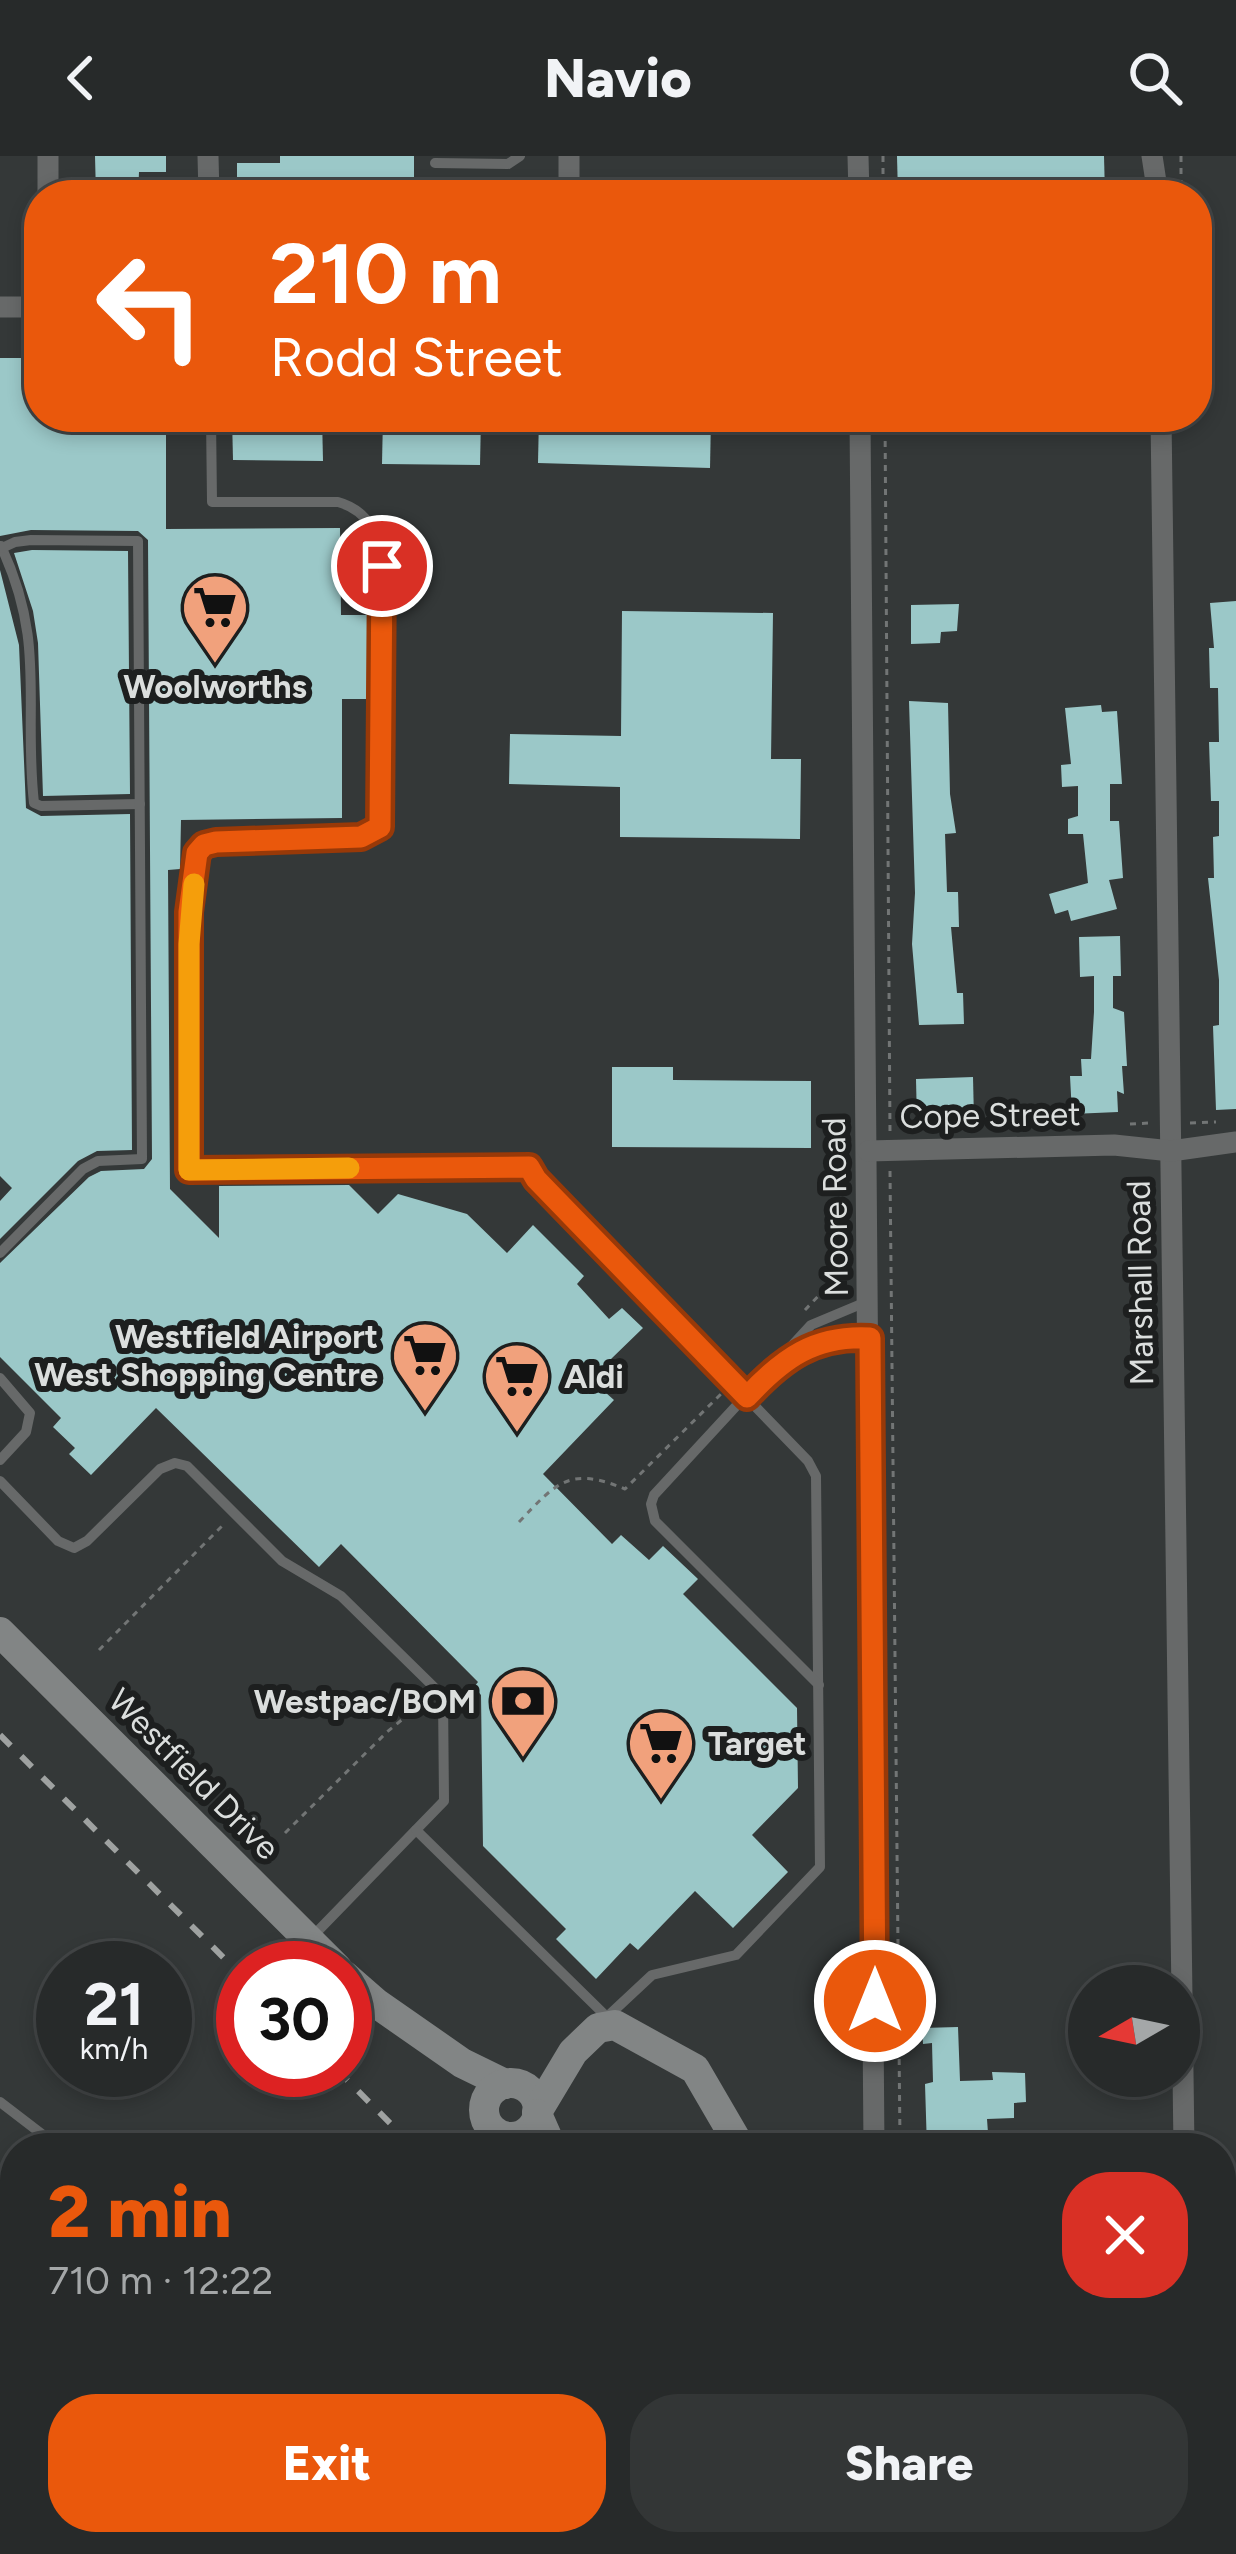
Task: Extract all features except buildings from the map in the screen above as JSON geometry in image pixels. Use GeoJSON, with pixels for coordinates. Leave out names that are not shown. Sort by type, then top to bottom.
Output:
{"type":"FeatureCollection","features":[{"type":"Feature","properties":{"kind":"main road","name":"Westfield Drive"},"geometry":{"type":"LineString","coordinates":[[0,1632],[310,1940]]}},
{"type":"Feature","properties":{"kind":"main road"},"geometry":{"type":"LineString","coordinates":[[372,2000],[462,2063],[531,2092],[546,2133]]}},
{"type":"Feature","properties":{"kind":"main road"},"geometry":{"type":"LineString","coordinates":[[495,2127],[489,2095],[550,2067],[611,2021],[695,2068],[732,2133]]}},
{"type":"Feature","properties":{"kind":"main road"},"geometry":{"type":"LineString","coordinates":[[495,2127],[526,2132],[573,2052]]}},
{"type":"Feature","properties":{"kind":"main road"},"geometry":{"type":"LineString","coordinates":[[462,2063],[495,2127],[506,2133]]}},
{"type":"Feature","properties":{"kind":"street","name":"Moore Road"},"geometry":{"type":"LineString","coordinates":[[860,432],[879,1151],[869,1301],[882,2133]]}},
{"type":"Feature","properties":{"kind":"street","name":"Marshall Road"},"geometry":{"type":"LineString","coordinates":[[1161,432],[1184,2133]]}},
{"type":"Feature","properties":{"kind":"street","name":"Cope Street"},"geometry":{"type":"LineString","coordinates":[[879,1151],[1236,1141]]}},
{"type":"Feature","properties":{"kind":"lane"},"geometry":{"type":"LineString","coordinates":[[435,163],[508,164],[520,156]]}},
{"type":"Feature","properties":{"kind":"lane"},"geometry":{"type":"LineString","coordinates":[[212,432],[212,502],[338,502],[355,507],[368,519],[381,556],[382,818],[377,832],[367,836],[216,842],[197,853],[189,912],[189,1170],[529,1167],[808,1461],[816,1476],[820,1867],[736,1955],[652,1975],[611,2021],[416,1830]]}},
{"type":"Feature","properties":{"kind":"lane"},"geometry":{"type":"LineString","coordinates":[[0,1253],[83,1169],[98,1161],[142,1160],[140,804],[138,542],[31,540],[1,546],[29,627],[34,803],[140,804]]}},
{"type":"Feature","properties":{"kind":"lane"},"geometry":{"type":"LineString","coordinates":[[819,1685],[652,1516],[654,1495],[811,1325],[869,1301]]}},
{"type":"Feature","properties":{"kind":"lane"},"geometry":{"type":"LineString","coordinates":[[763,1380],[819,1342],[842,1336],[870,1338]]}},
{"type":"Feature","properties":{"kind":"lane"},"geometry":{"type":"LineString","coordinates":[[0,1378],[30,1413],[26,1432],[0,1460]]}},
{"type":"Feature","properties":{"kind":"lane"},"geometry":{"type":"LineString","coordinates":[[0,1481],[58,1541],[70,1547],[82,1545],[160,1469],[175,1463],[188,1466],[282,1561],[341,1596],[439,1691],[445,1703],[444,1801],[310,1940]]}},
{"type":"Feature","properties":{"kind":"lane"},"geometry":{"type":"LineString","coordinates":[[0,2102],[40,2133]]}},
{"type":"Feature","properties":{"kind":"path"},"geometry":{"type":"LineString","coordinates":[[882,2133],[879,1151],[884,432]]}},
{"type":"Feature","properties":{"kind":"path"},"geometry":{"type":"LineString","coordinates":[[802,1312],[848,1263]]}},
{"type":"Feature","properties":{"kind":"path"},"geometry":{"type":"LineString","coordinates":[[519,1522],[557,1483],[593,1475],[625,1489],[733,1383]]}},
{"type":"Feature","properties":{"kind":"path"},"geometry":{"type":"LineString","coordinates":[[99,1650],[234,1513]]}},
{"type":"Feature","properties":{"kind":"path"},"geometry":{"type":"LineString","coordinates":[[285,1833],[422,1704],[473,1702],[480,1694]]}},
{"type":"Feature","properties":{"kind":"railway"},"geometry":{"type":"LineString","coordinates":[[0,1735],[216,1950]]}},
{"type":"Feature","properties":{"kind":"railway"},"geometry":{"type":"LineString","coordinates":[[364,2097],[400,2133]]}},
{"type":"Feature","properties":{"kind":"slow traffic"},"geometry":{"type":"LineString","coordinates":[[194,884],[189,912],[189,1170],[349,1168]]}},
{"type":"Feature","properties":{"kind":"place","name":"Woolworths"},"geometry":{"type":"Point","coordinates":[215,666]}},
{"type":"Feature","properties":{"kind":"place","name":"Westfield Airport West Shopping Centre"},"geometry":{"type":"Point","coordinates":[425,1414]}},
{"type":"Feature","properties":{"kind":"place","name":"Aldi"},"geometry":{"type":"Point","coordinates":[517,1435]}},
{"type":"Feature","properties":{"kind":"place","name":"Westpac/BOM"},"geometry":{"type":"Point","coordinates":[523,1760]}},
{"type":"Feature","properties":{"kind":"place","name":"Target"},"geometry":{"type":"Point","coordinates":[661,1802]}},
{"type":"Feature","properties":{"kind":"route"},"geometry":{"type":"LineString","coordinates":[[382,566],[382,818],[377,832],[361,837],[216,842],[197,853],[189,912],[189,1170],[529,1167],[747,1397],[806,1348],[842,1336],[870,1338],[875,2001]]}}]}
